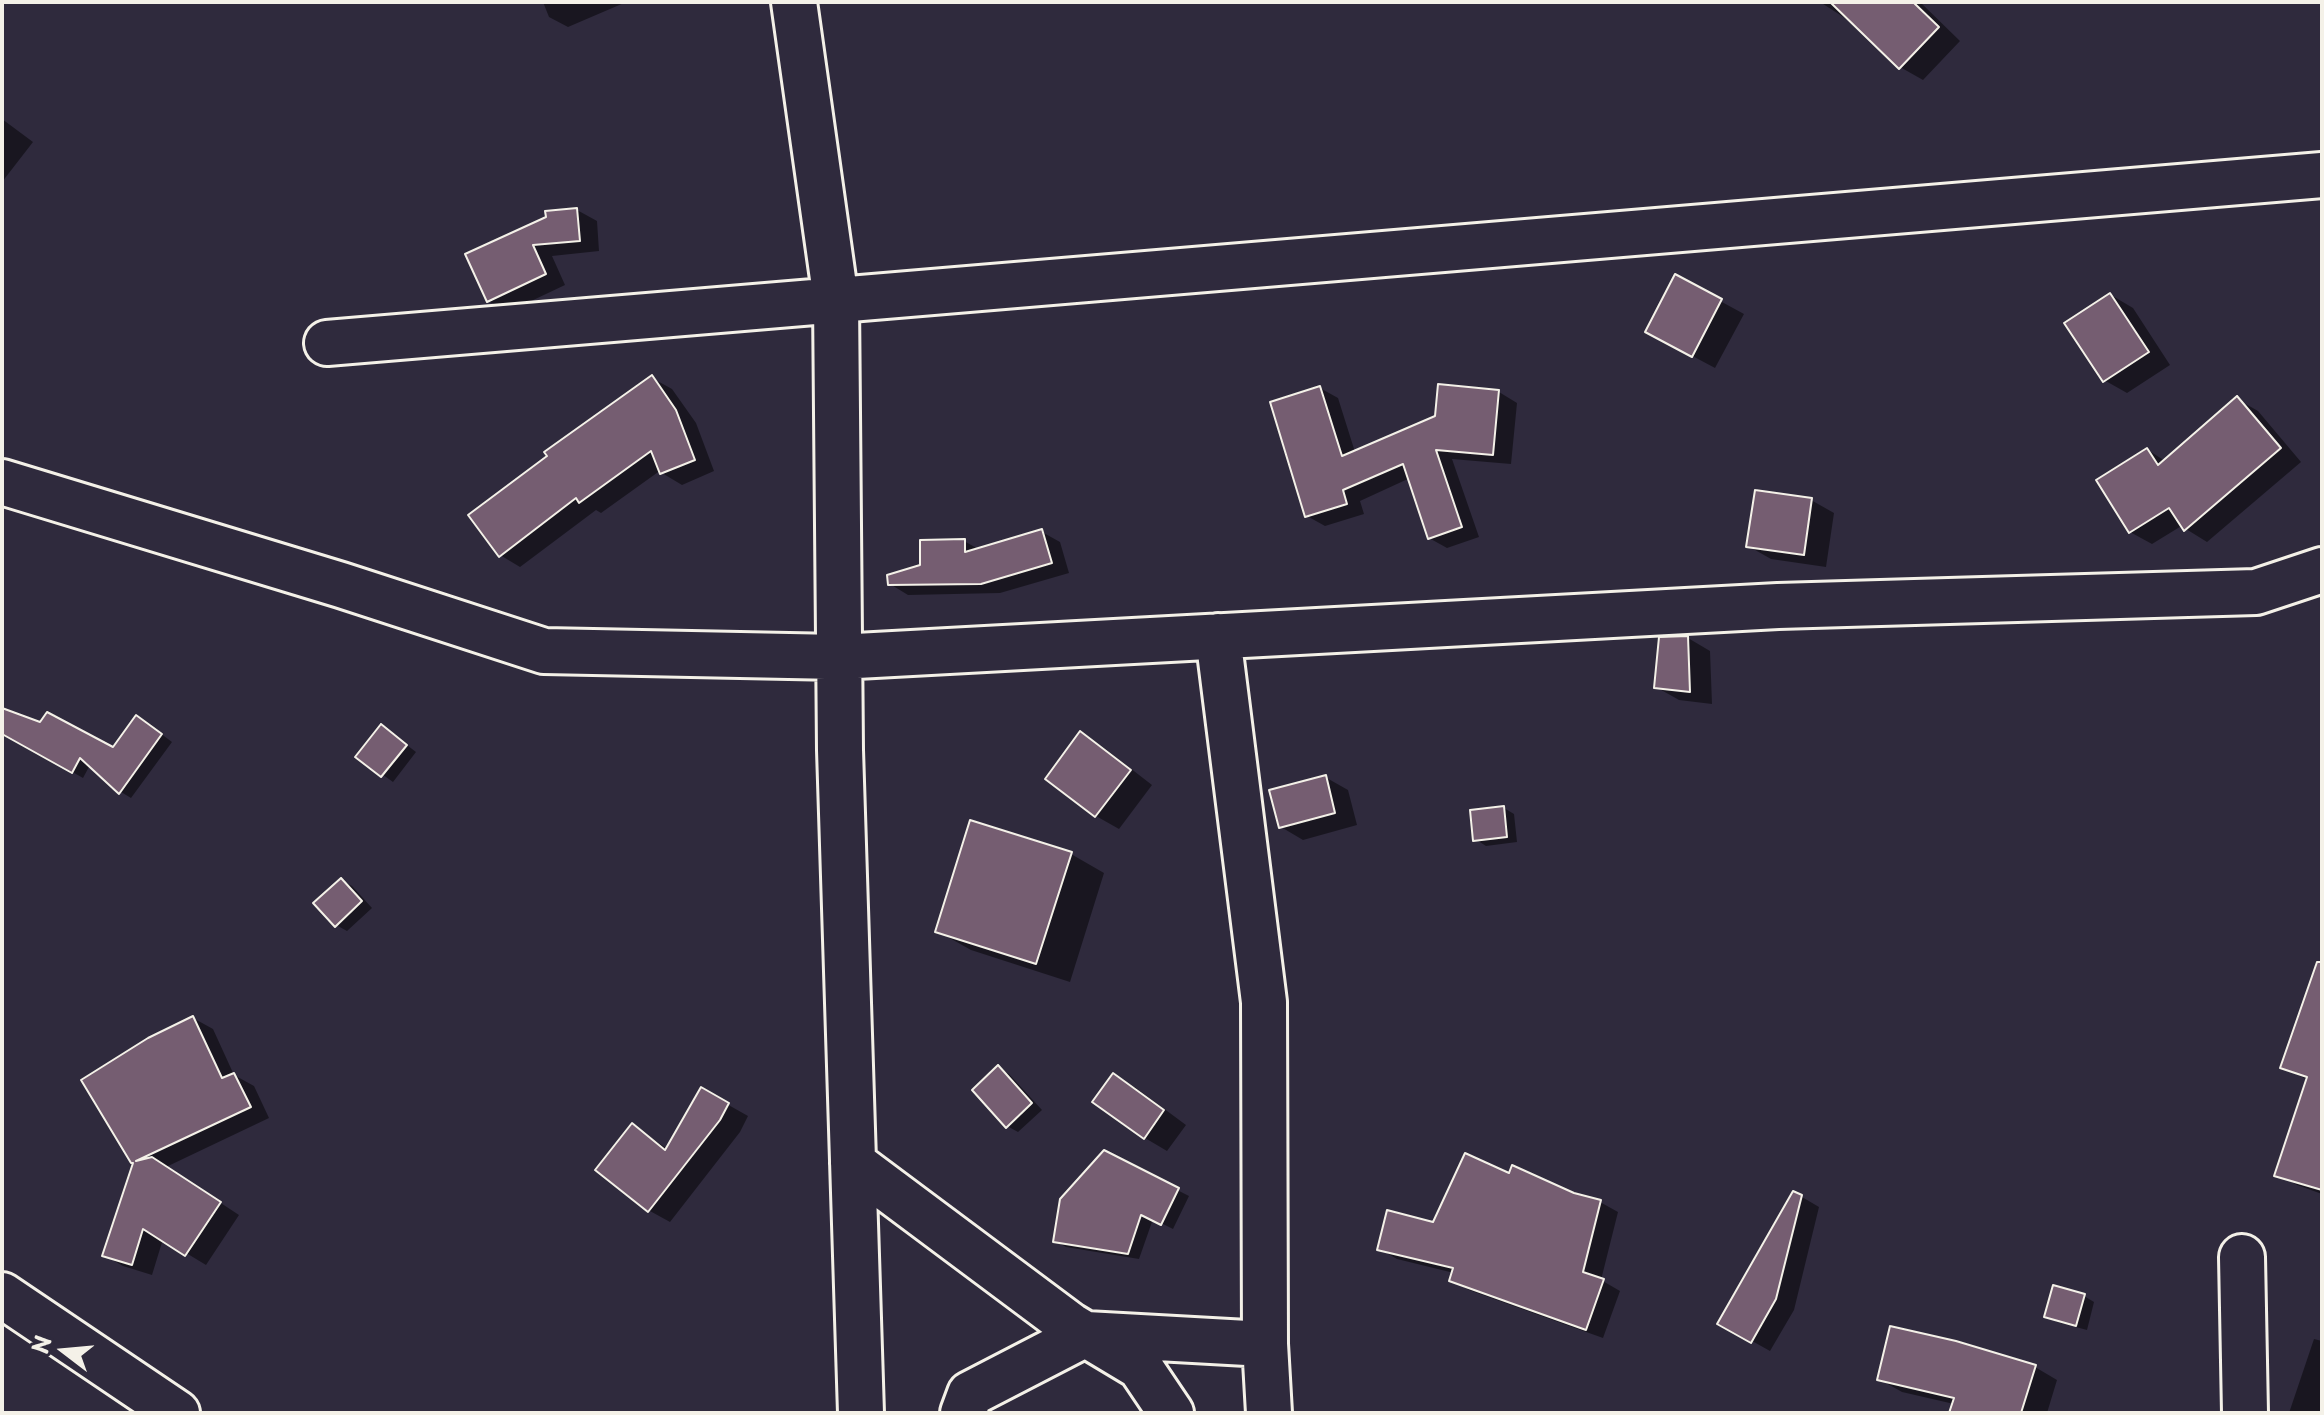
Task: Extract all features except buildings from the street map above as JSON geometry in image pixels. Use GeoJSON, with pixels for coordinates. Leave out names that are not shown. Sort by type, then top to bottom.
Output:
{"type":"FeatureCollection","features":[{"type":"Feature","properties":{"kind":"street"},"geometry":{"type":"LineString","coordinates":[[794,2],[836,300],[838,657],[861,1413]]}},
{"type":"Feature","properties":{"kind":"street"},"geometry":{"type":"LineString","coordinates":[[327,343],[2322,175]]}},
{"type":"Feature","properties":{"kind":"street"},"geometry":{"type":"LineString","coordinates":[[2,482],[341,585],[544,651],[838,657],[1778,606],[2256,592],[2322,570]]}},
{"type":"Feature","properties":{"kind":"street"},"geometry":{"type":"LineString","coordinates":[[1218,636],[1264,1002],[1265,1344],[1269,1413]]}},
{"type":"Feature","properties":{"kind":"street"},"geometry":{"type":"LineString","coordinates":[[853,1163],[1070,1325],[1140,1367],[1171,1413]]}},
{"type":"Feature","properties":{"kind":"street"},"geometry":{"type":"LineString","coordinates":[[2242,1257],[2245,1413]]}},
{"type":"Feature","properties":{"kind":"street"},"geometry":{"type":"LineString","coordinates":[[2,1295],[177,1413]]}},
{"type":"Feature","properties":{"kind":"street"},"geometry":{"type":"LineString","coordinates":[[963,1413],[970,1394],[1086,1334],[1265,1344]]}}]}
